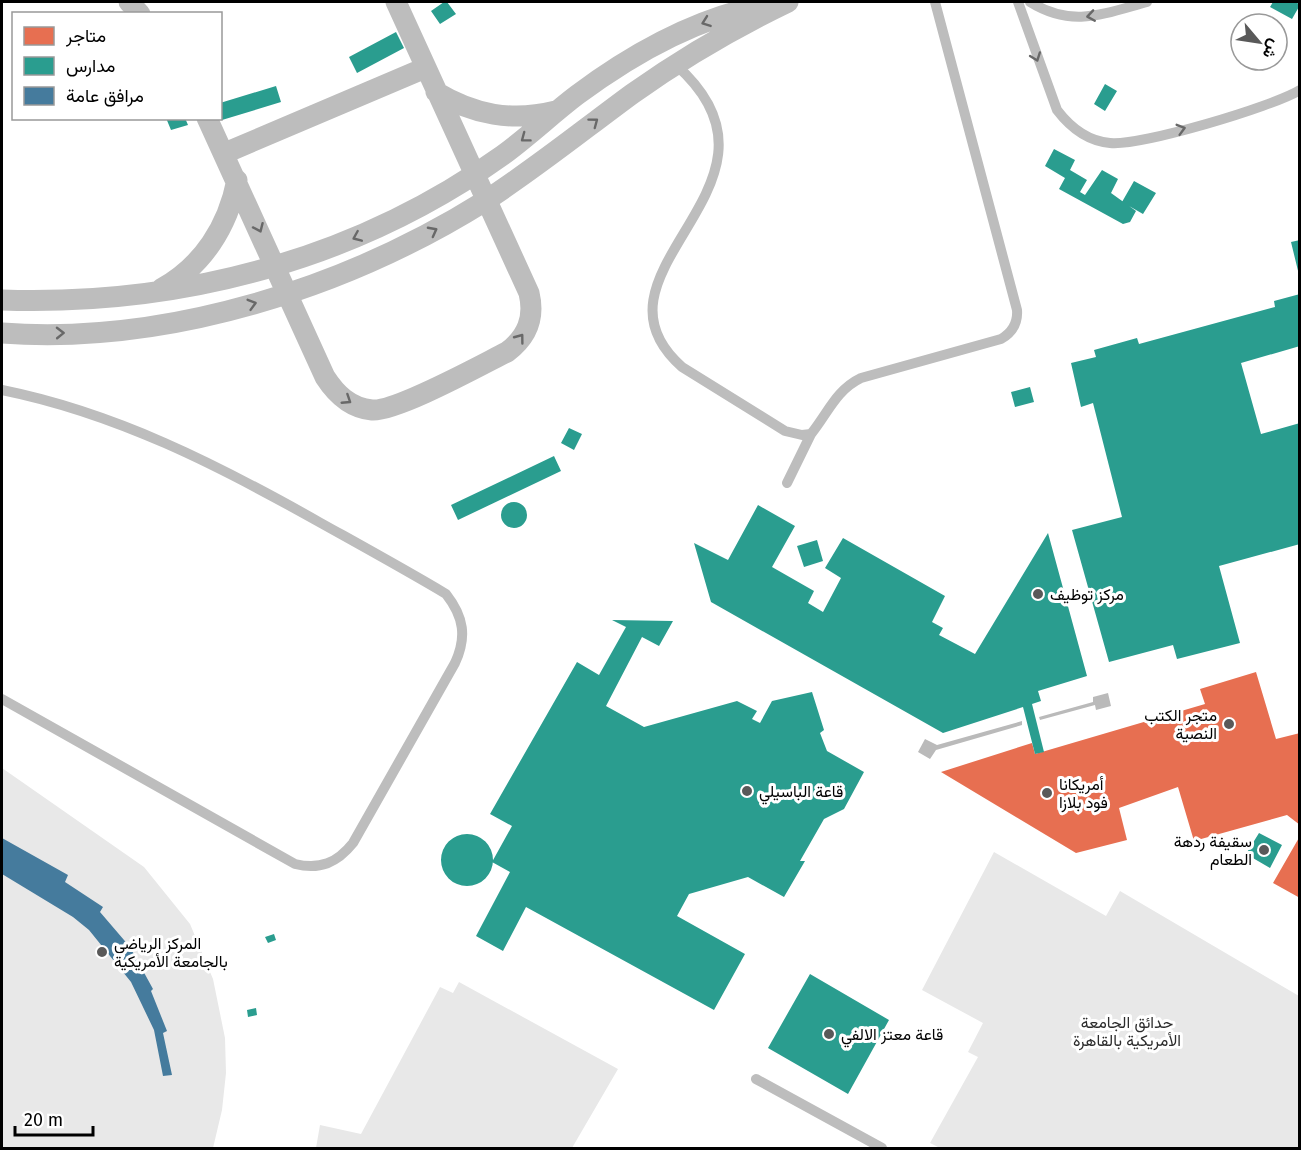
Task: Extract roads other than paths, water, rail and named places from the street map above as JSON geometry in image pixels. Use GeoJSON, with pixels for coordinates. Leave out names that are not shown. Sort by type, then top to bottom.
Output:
{"type":"FeatureCollection","features":[{"type":"Feature","properties":{"kind":"street"},"geometry":{"type":"LineString","coordinates":[[208,120],[325,377],[339,396],[348,403],[366,409],[386,409],[507,352],[517,345],[529,326],[532,304],[529,293],[396,2]]}},
{"type":"Feature","properties":{"kind":"street"},"geometry":{"type":"LineString","coordinates":[[2,300],[100,299],[153,293],[215,283],[328,250],[378,228],[474,174],[603,76],[662,41],[725,15],[782,2]]}},
{"type":"Feature","properties":{"kind":"street"},"geometry":{"type":"LineString","coordinates":[[2,333],[79,332],[132,328],[237,309],[329,279],[409,244],[486,200],[676,65],[788,2]]}},
{"type":"Feature","properties":{"kind":"street"},"geometry":{"type":"LineString","coordinates":[[225,153],[425,68]]}},
{"type":"Feature","properties":{"kind":"street"},"geometry":{"type":"LineString","coordinates":[[436,92],[474,111],[496,116],[538,115],[560,110]]}},
{"type":"Feature","properties":{"kind":"street"},"geometry":{"type":"LineString","coordinates":[[153,293],[193,265],[214,240],[228,212],[237,180]]}},
{"type":"Feature","properties":{"kind":"lane"},"geometry":{"type":"LineString","coordinates":[[787,483],[811,434],[834,400],[851,383],[861,378],[1001,339],[1008,336],[1016,324],[1017,309],[935,2]]}},
{"type":"Feature","properties":{"kind":"lane"},"geometry":{"type":"LineString","coordinates":[[1018,2],[1057,110],[1066,123],[1093,140],[1108,143],[1139,141],[1275,102],[1299,90]]}},
{"type":"Feature","properties":{"kind":"lane"},"geometry":{"type":"LineString","coordinates":[[1030,2],[1054,14],[1083,18],[1147,2]]}},
{"type":"Feature","properties":{"kind":"lane"},"geometry":{"type":"LineString","coordinates":[[676,65],[694,81],[709,102],[718,129],[719,158],[717,172],[706,198],[659,277],[652,301],[654,326],[670,356],[682,367],[785,431],[802,435],[811,434]]}},
{"type":"Feature","properties":{"kind":"lane"},"geometry":{"type":"LineString","coordinates":[[2,390],[52,401],[105,418],[230,472],[446,594],[458,613],[464,634],[455,663],[353,843],[334,862],[321,866],[295,864],[2,699]]}},
{"type":"Feature","properties":{"kind":"lane"},"geometry":{"type":"LineString","coordinates":[[756,1079],[882,1149]]}},
{"type":"Feature","properties":{"kind":"place","name":"مركز توظيف"},"geometry":{"type":"Point","coordinates":[1038,594]}},
{"type":"Feature","properties":{"kind":"place","name":"متجر الكتب النصية"},"geometry":{"type":"Point","coordinates":[1229,724]}},
{"type":"Feature","properties":{"kind":"place","name":"قاعة الباسيلي"},"geometry":{"type":"Point","coordinates":[747,791]}},
{"type":"Feature","properties":{"kind":"place","name":"أمريكانا فود بلازا"},"geometry":{"type":"Point","coordinates":[1047,793]}},
{"type":"Feature","properties":{"kind":"place","name":"سقيفة ردهة الطعام"},"geometry":{"type":"Point","coordinates":[1264,850]}},
{"type":"Feature","properties":{"kind":"place","name":"المركز الرياضي بالجامعة الأمريكية"},"geometry":{"type":"Point","coordinates":[102,952]}},
{"type":"Feature","properties":{"kind":"place","name":"قاعة معتز الالفي"},"geometry":{"type":"Point","coordinates":[829,1034]}},
{"type":"Feature","properties":{"kind":"park label","name":"حدائق الجامعة الأمريكية بالقاهرة"},"geometry":{"type":"Point","coordinates":[1127,1031]}}]}
